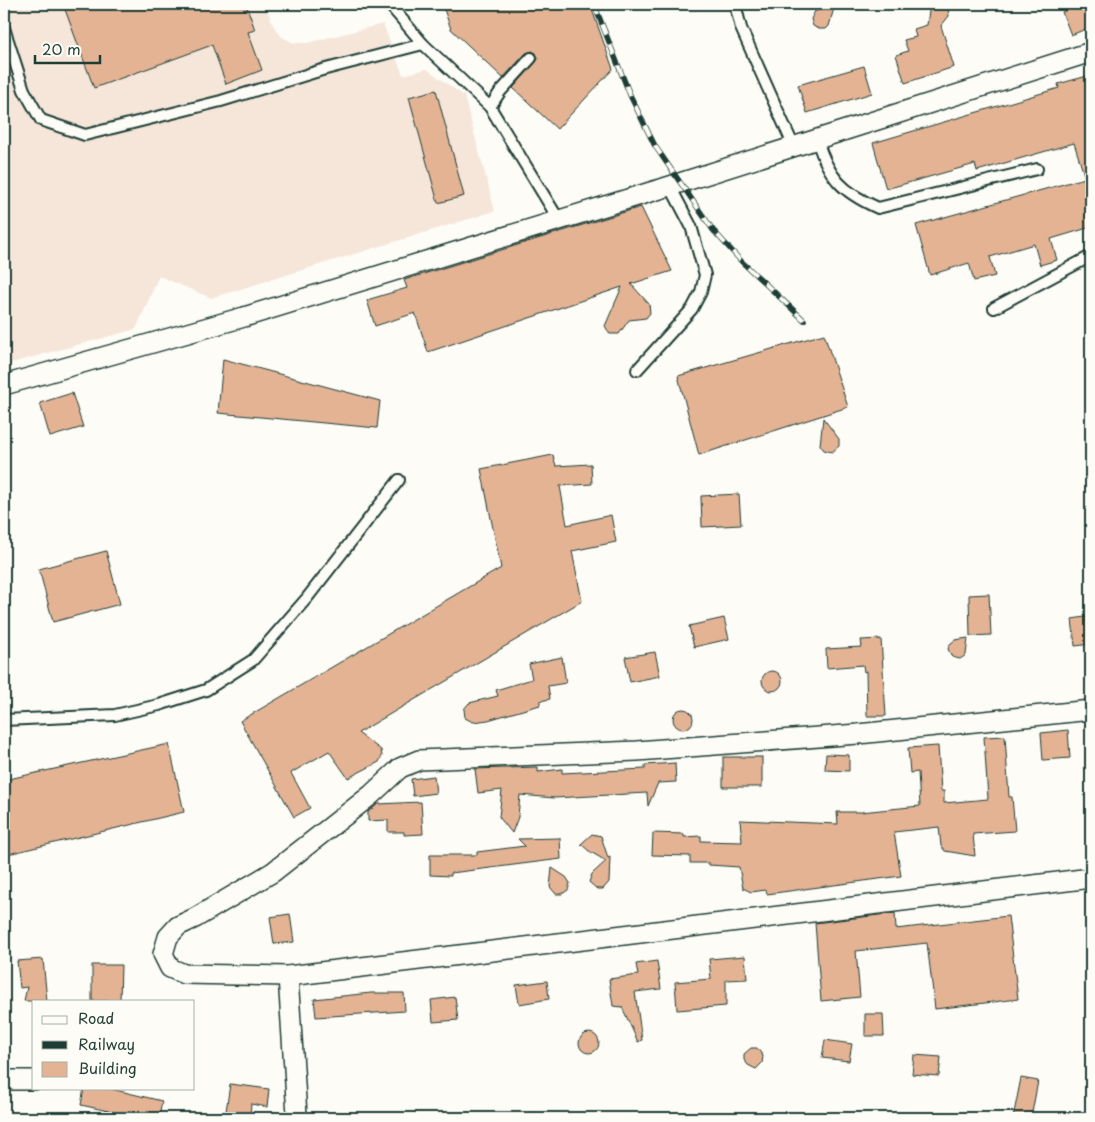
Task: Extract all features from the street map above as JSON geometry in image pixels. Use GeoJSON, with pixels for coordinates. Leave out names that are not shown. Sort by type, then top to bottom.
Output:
{"type":"FeatureCollection","features":[{"type":"Feature","properties":{"kind":"street"},"geometry":{"type":"LineString","coordinates":[[4,384],[244,316],[559,220],[1091,52]]}},
{"type":"Feature","properties":{"kind":"street"},"geometry":{"type":"LineString","coordinates":[[1091,710],[858,734],[637,751],[419,760],[400,768],[371,795],[273,872],[178,926],[168,937],[163,954],[170,968],[184,974],[288,976],[1091,878]]}},
{"type":"Feature","properties":{"kind":"street"},"geometry":{"type":"LineString","coordinates":[[288,976],[297,1115],[299,1118]]}},
{"type":"Feature","properties":{"kind":"street"},"geometry":{"type":"LineString","coordinates":[[4,1080],[32,1080]]}},
{"type":"Feature","properties":{"kind":"lane"},"geometry":{"type":"LineString","coordinates":[[389,4],[423,44],[490,107],[559,220]]}},
{"type":"Feature","properties":{"kind":"lane"},"geometry":{"type":"LineString","coordinates":[[735,4],[741,28],[794,147]]}},
{"type":"Feature","properties":{"kind":"lane"},"geometry":{"type":"LineString","coordinates":[[4,28],[24,90],[41,120],[85,135],[221,101],[322,70],[423,44]]}},
{"type":"Feature","properties":{"kind":"lane"},"geometry":{"type":"LineString","coordinates":[[490,107],[500,92],[531,58]]}},
{"type":"Feature","properties":{"kind":"lane"},"geometry":{"type":"LineString","coordinates":[[817,140],[830,173],[858,199],[878,208],[1037,169]]}},
{"type":"Feature","properties":{"kind":"lane"},"geometry":{"type":"LineString","coordinates":[[638,370],[692,309],[701,292],[705,275],[692,226],[670,186]]}},
{"type":"Feature","properties":{"kind":"lane"},"geometry":{"type":"LineString","coordinates":[[994,308],[1091,256]]}},
{"type":"Feature","properties":{"kind":"lane"},"geometry":{"type":"LineString","coordinates":[[4,720],[115,715],[159,705],[206,690],[253,660],[307,598],[399,480]]}},
{"type":"Feature","properties":{"kind":"shaded area"},"geometry":{"type":"Polygon","coordinates":[[[4,4],[265,4],[273,25],[282,37],[294,43],[307,43],[383,24],[403,75],[427,69],[464,96],[495,211],[211,298],[159,276],[136,329],[4,365],[4,4]]]}},
{"type":"Feature","properties":{"kind":"building"},"geometry":{"type":"Polygon","coordinates":[[[63,4],[246,4],[255,30],[248,32],[262,70],[226,84],[212,45],[94,88],[63,4]]]}},
{"type":"Feature","properties":{"kind":"building"},"geometry":{"type":"Polygon","coordinates":[[[442,4],[590,4],[613,69],[557,129],[513,88],[538,59],[536,53],[532,51],[526,53],[503,78],[451,29],[442,4]]]}},
{"type":"Feature","properties":{"kind":"building"},"geometry":{"type":"Polygon","coordinates":[[[930,4],[942,4],[948,9],[949,16],[941,26],[954,67],[905,83],[896,55],[908,51],[904,40],[916,37],[914,29],[927,25],[930,4]]]}},
{"type":"Feature","properties":{"kind":"building"},"geometry":{"type":"Polygon","coordinates":[[[1083,4],[1091,4],[1091,27],[1071,35],[1062,12],[1083,4]]]}},
{"type":"Feature","properties":{"kind":"building"},"geometry":{"type":"Polygon","coordinates":[[[834,8],[829,26],[826,29],[819,29],[813,26],[811,19],[815,11],[834,8]]]}},
{"type":"Feature","properties":{"kind":"building"},"geometry":{"type":"Polygon","coordinates":[[[864,66],[872,93],[807,113],[798,85],[864,66]]]}},
{"type":"Feature","properties":{"kind":"building"},"geometry":{"type":"Polygon","coordinates":[[[1091,75],[1091,227],[1051,239],[1057,260],[1040,265],[1034,244],[990,257],[995,276],[974,281],[969,263],[930,275],[916,225],[1085,178],[1074,143],[977,171],[975,164],[886,189],[873,143],[1059,88],[1058,84],[1091,75]]]}},
{"type":"Feature","properties":{"kind":"building"},"geometry":{"type":"Polygon","coordinates":[[[436,90],[464,196],[438,203],[409,97],[436,90]]]}},
{"type":"Feature","properties":{"kind":"building"},"geometry":{"type":"Polygon","coordinates":[[[641,207],[672,271],[631,284],[649,304],[650,313],[646,318],[629,320],[619,334],[610,334],[605,326],[622,287],[428,352],[415,313],[375,326],[367,300],[407,288],[404,280],[641,207]]]}},
{"type":"Feature","properties":{"kind":"building"},"geometry":{"type":"Polygon","coordinates":[[[824,334],[848,407],[699,455],[678,376],[824,334]]]}},
{"type":"Feature","properties":{"kind":"building"},"geometry":{"type":"Polygon","coordinates":[[[223,359],[380,401],[377,428],[218,413],[223,359]]]}},
{"type":"Feature","properties":{"kind":"building"},"geometry":{"type":"Polygon","coordinates":[[[72,393],[83,427],[50,437],[40,403],[72,393]]]}},
{"type":"Feature","properties":{"kind":"building"},"geometry":{"type":"Polygon","coordinates":[[[823,418],[839,439],[839,446],[832,452],[824,450],[820,445],[823,418]]]}},
{"type":"Feature","properties":{"kind":"building"},"geometry":{"type":"Polygon","coordinates":[[[553,455],[556,466],[591,464],[592,484],[560,486],[567,525],[611,515],[616,542],[572,551],[582,601],[358,733],[381,750],[382,756],[379,762],[348,778],[329,751],[291,773],[310,808],[294,817],[240,721],[501,568],[481,469],[553,455]]]}},
{"type":"Feature","properties":{"kind":"building"},"geometry":{"type":"Polygon","coordinates":[[[739,494],[741,525],[702,527],[701,496],[739,494]]]}},
{"type":"Feature","properties":{"kind":"building"},"geometry":{"type":"Polygon","coordinates":[[[106,551],[120,604],[53,622],[39,569],[106,551]]]}},
{"type":"Feature","properties":{"kind":"building"},"geometry":{"type":"Polygon","coordinates":[[[989,594],[991,635],[970,636],[969,595],[989,594]]]}},
{"type":"Feature","properties":{"kind":"building"},"geometry":{"type":"Polygon","coordinates":[[[1091,616],[1091,644],[1075,646],[1072,619],[1091,616]]]}},
{"type":"Feature","properties":{"kind":"building"},"geometry":{"type":"Polygon","coordinates":[[[724,618],[729,639],[694,647],[689,626],[724,618]]]}},
{"type":"Feature","properties":{"kind":"building"},"geometry":{"type":"Polygon","coordinates":[[[968,638],[966,655],[960,659],[952,657],[948,649],[950,644],[955,640],[968,638]]]}},
{"type":"Feature","properties":{"kind":"building"},"geometry":{"type":"Polygon","coordinates":[[[881,639],[886,716],[867,716],[866,671],[864,672],[863,665],[827,668],[826,649],[862,647],[861,640],[881,639]]]}},
{"type":"Feature","properties":{"kind":"building"},"geometry":{"type":"Polygon","coordinates":[[[655,652],[660,676],[630,682],[625,657],[655,652]]]}},
{"type":"Feature","properties":{"kind":"building"},"geometry":{"type":"Polygon","coordinates":[[[562,657],[566,683],[548,686],[550,699],[540,701],[540,705],[488,720],[473,722],[465,718],[464,709],[469,703],[498,696],[496,690],[532,679],[529,664],[562,657]]]}},
{"type":"Feature","properties":{"kind":"building"},"geometry":{"type":"Polygon","coordinates":[[[772,671],[779,674],[782,681],[779,688],[772,691],[765,688],[762,681],[765,674],[772,671]]]}},
{"type":"Feature","properties":{"kind":"building"},"geometry":{"type":"Polygon","coordinates":[[[683,709],[690,712],[693,719],[690,726],[683,729],[676,726],[673,719],[676,712],[683,709]]]}},
{"type":"Feature","properties":{"kind":"building"},"geometry":{"type":"Polygon","coordinates":[[[1068,730],[1070,758],[1043,760],[1041,733],[1068,730]]]}},
{"type":"Feature","properties":{"kind":"building"},"geometry":{"type":"Polygon","coordinates":[[[1005,736],[1009,797],[1012,797],[1015,831],[973,834],[975,856],[945,851],[941,846],[939,827],[894,832],[901,876],[767,894],[766,890],[751,892],[743,888],[739,867],[709,865],[709,863],[690,863],[690,856],[652,855],[653,833],[684,834],[684,837],[701,836],[701,841],[742,842],[740,820],[838,824],[837,812],[861,812],[920,806],[918,772],[910,773],[908,748],[938,746],[941,791],[944,791],[944,803],[988,799],[984,737],[1005,736]]]}},
{"type":"Feature","properties":{"kind":"building"},"geometry":{"type":"Polygon","coordinates":[[[169,744],[184,812],[4,855],[4,780],[169,744]]]}},
{"type":"Feature","properties":{"kind":"building"},"geometry":{"type":"Polygon","coordinates":[[[826,754],[849,755],[849,771],[825,770],[826,754]]]}},
{"type":"Feature","properties":{"kind":"building"},"geometry":{"type":"Polygon","coordinates":[[[723,757],[762,757],[762,787],[723,787],[723,757]]]}},
{"type":"Feature","properties":{"kind":"building"},"geometry":{"type":"Polygon","coordinates":[[[675,763],[676,782],[658,783],[648,806],[647,793],[554,798],[520,795],[518,817],[512,833],[499,817],[502,790],[478,793],[475,769],[538,767],[538,772],[562,769],[562,773],[645,769],[645,765],[675,763]]]}},
{"type":"Feature","properties":{"kind":"building"},"geometry":{"type":"Polygon","coordinates":[[[434,776],[436,793],[413,796],[411,779],[434,776]]]}},
{"type":"Feature","properties":{"kind":"building"},"geometry":{"type":"Polygon","coordinates":[[[421,802],[423,834],[404,835],[404,832],[388,832],[388,820],[368,821],[368,812],[378,804],[421,802]]]}},
{"type":"Feature","properties":{"kind":"building"},"geometry":{"type":"Polygon","coordinates":[[[592,834],[601,836],[608,858],[610,857],[609,882],[603,889],[597,889],[589,882],[592,874],[606,861],[581,844],[592,834]]]}},
{"type":"Feature","properties":{"kind":"building"},"geometry":{"type":"Polygon","coordinates":[[[560,838],[561,859],[451,873],[451,876],[430,875],[430,855],[477,855],[477,852],[525,846],[518,839],[560,838]]]}},
{"type":"Feature","properties":{"kind":"building"},"geometry":{"type":"Polygon","coordinates":[[[552,868],[566,877],[570,883],[568,890],[562,894],[556,894],[550,887],[552,868]]]}},
{"type":"Feature","properties":{"kind":"building"},"geometry":{"type":"Polygon","coordinates":[[[895,913],[896,929],[1008,916],[1018,999],[935,1009],[927,943],[856,951],[860,997],[821,1001],[815,923],[895,913]]]}},
{"type":"Feature","properties":{"kind":"building"},"geometry":{"type":"Polygon","coordinates":[[[290,914],[294,942],[274,944],[270,917],[290,914]]]}},
{"type":"Feature","properties":{"kind":"building"},"geometry":{"type":"Polygon","coordinates":[[[745,956],[747,979],[726,980],[726,1006],[677,1010],[675,982],[711,979],[709,959],[745,956]]]}},
{"type":"Feature","properties":{"kind":"building"},"geometry":{"type":"Polygon","coordinates":[[[43,959],[47,1000],[24,1001],[27,987],[20,988],[17,961],[43,959]]]}},
{"type":"Feature","properties":{"kind":"building"},"geometry":{"type":"Polygon","coordinates":[[[657,961],[661,989],[635,992],[642,1040],[638,1042],[622,1007],[613,1006],[609,979],[638,975],[636,964],[657,961]]]}},
{"type":"Feature","properties":{"kind":"building"},"geometry":{"type":"Polygon","coordinates":[[[92,965],[121,965],[120,1000],[92,1000],[92,965]]]}},
{"type":"Feature","properties":{"kind":"building"},"geometry":{"type":"Polygon","coordinates":[[[547,981],[549,999],[519,1004],[516,985],[547,981]]]}},
{"type":"Feature","properties":{"kind":"building"},"geometry":{"type":"Polygon","coordinates":[[[371,993],[404,993],[405,1011],[316,1017],[314,999],[371,993]]]}},
{"type":"Feature","properties":{"kind":"building"},"geometry":{"type":"Polygon","coordinates":[[[455,997],[458,1020],[433,1022],[431,1000],[455,997]]]}},
{"type":"Feature","properties":{"kind":"building"},"geometry":{"type":"Polygon","coordinates":[[[865,1014],[883,1014],[884,1036],[865,1036],[865,1014]]]}},
{"type":"Feature","properties":{"kind":"building"},"geometry":{"type":"Polygon","coordinates":[[[589,1033],[596,1036],[599,1043],[596,1050],[589,1053],[582,1050],[579,1043],[582,1036],[589,1033]]]}},
{"type":"Feature","properties":{"kind":"building"},"geometry":{"type":"Polygon","coordinates":[[[825,1040],[852,1044],[849,1061],[822,1058],[825,1040]]]}},
{"type":"Feature","properties":{"kind":"building"},"geometry":{"type":"Polygon","coordinates":[[[751,1048],[757,1048],[763,1056],[762,1063],[756,1069],[748,1065],[744,1060],[744,1054],[751,1048]]]}},
{"type":"Feature","properties":{"kind":"building"},"geometry":{"type":"Polygon","coordinates":[[[914,1055],[941,1057],[939,1076],[912,1074],[914,1055]]]}},
{"type":"Feature","properties":{"kind":"building"},"geometry":{"type":"Polygon","coordinates":[[[1021,1078],[1038,1081],[1031,1118],[1013,1118],[1021,1078]]]}},
{"type":"Feature","properties":{"kind":"building"},"geometry":{"type":"Polygon","coordinates":[[[230,1084],[269,1089],[267,1107],[251,1104],[250,1118],[225,1118],[230,1084]]]}},
{"type":"Feature","properties":{"kind":"building"},"geometry":{"type":"Polygon","coordinates":[[[84,1090],[115,1090],[162,1101],[159,1118],[140,1118],[81,1105],[84,1090]]]}},
{"type":"Feature","properties":{"kind":"railway"},"geometry":{"type":"LineString","coordinates":[[594,4],[630,95],[655,146],[713,230],[742,262],[804,320]]}}]}
